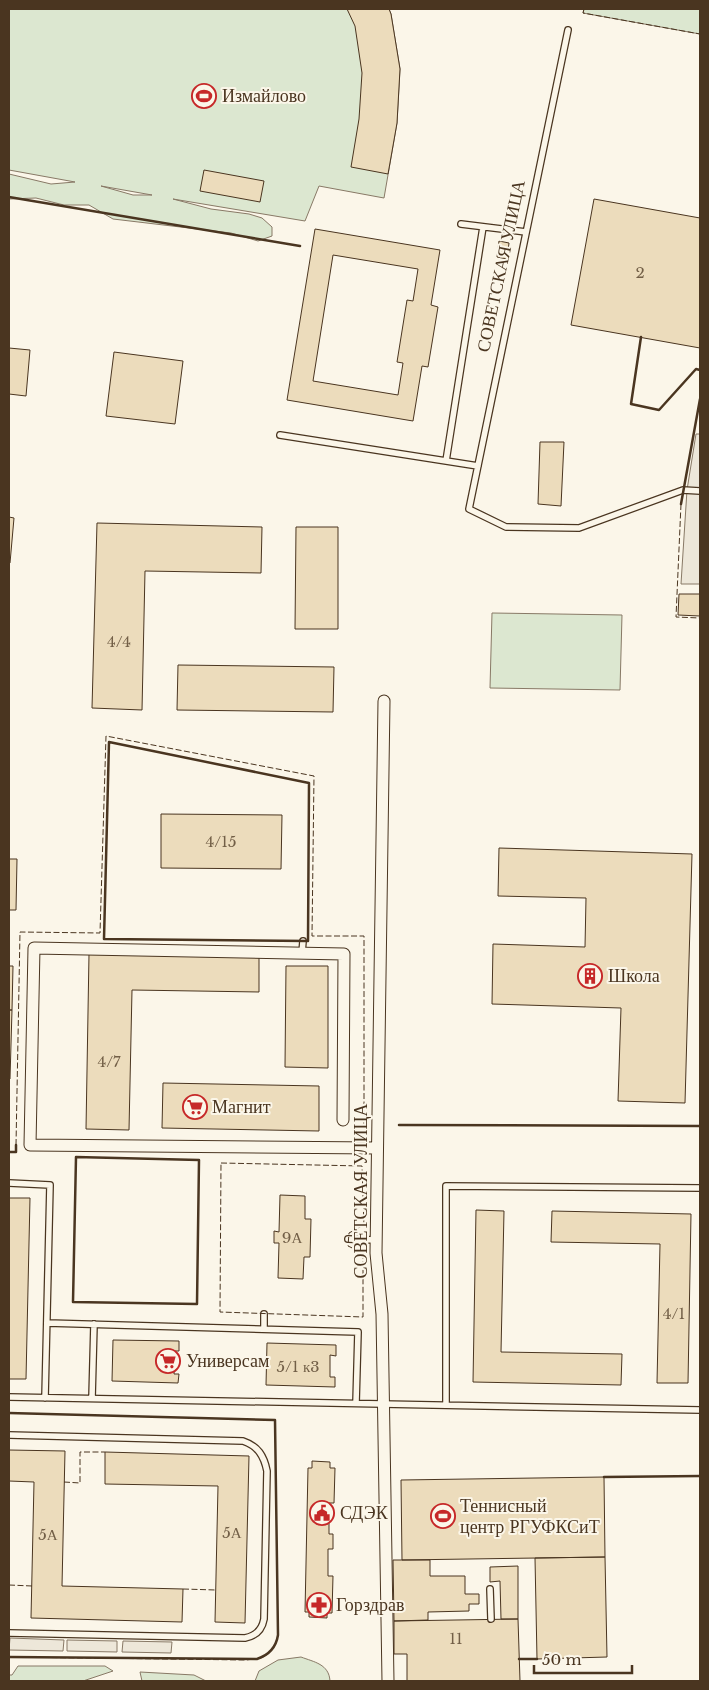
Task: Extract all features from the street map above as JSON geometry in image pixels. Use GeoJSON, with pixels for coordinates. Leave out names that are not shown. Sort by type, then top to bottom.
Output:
{"type":"FeatureCollection","features":[{"type":"Feature","properties":{"kind":"street","name":"СОВЕТСКАЯ УЛИЦА"},"geometry":{"type":"LineString","coordinates":[[384,701],[376,1240],[382,1314],[388,1681]]}},
{"type":"Feature","properties":{"kind":"street"},"geometry":{"type":"LineString","coordinates":[[343,1120],[344,954],[34,948],[30,1145],[377,1148]]}},
{"type":"Feature","properties":{"kind":"lane","name":"СОВЕТСКАЯ УЛИЦА"},"geometry":{"type":"LineString","coordinates":[[568,30],[469,509],[506,527],[579,528],[683,490],[700,491]]}},
{"type":"Feature","properties":{"kind":"lane"},"geometry":{"type":"LineString","coordinates":[[462,224],[526,232]]}},
{"type":"Feature","properties":{"kind":"lane"},"geometry":{"type":"LineString","coordinates":[[446,461],[483,227]]}},
{"type":"Feature","properties":{"kind":"lane"},"geometry":{"type":"LineString","coordinates":[[280,435],[478,466]]}},
{"type":"Feature","properties":{"kind":"lane"},"geometry":{"type":"LineString","coordinates":[[302,953],[303,941]]}},
{"type":"Feature","properties":{"kind":"lane"},"geometry":{"type":"LineString","coordinates":[[9,1184],[50,1185],[45,1398]]}},
{"type":"Feature","properties":{"kind":"lane"},"geometry":{"type":"LineString","coordinates":[[446,1405],[446,1186],[700,1188]]}},
{"type":"Feature","properties":{"kind":"lane"},"geometry":{"type":"LineString","coordinates":[[348,1239],[376,1240]]}},
{"type":"Feature","properties":{"kind":"lane"},"geometry":{"type":"LineString","coordinates":[[264,1314],[264,1329]]}},
{"type":"Feature","properties":{"kind":"lane"},"geometry":{"type":"LineString","coordinates":[[47,1323],[358,1332],[356,1403]]}},
{"type":"Feature","properties":{"kind":"lane"},"geometry":{"type":"LineString","coordinates":[[92,1398],[94,1324]]}},
{"type":"Feature","properties":{"kind":"lane"},"geometry":{"type":"LineString","coordinates":[[9,1397],[700,1410]]}},
{"type":"Feature","properties":{"kind":"lane"},"geometry":{"type":"LineString","coordinates":[[9,1435],[243,1441],[254,1446],[260,1452],[265,1460],[267,1470],[264,1619],[258,1631],[252,1636],[245,1638],[9,1633]]}},
{"type":"Feature","properties":{"kind":"lane"},"geometry":{"type":"LineString","coordinates":[[490,1589],[491,1620]]}},
{"type":"Feature","properties":{"kind":"green space","name":"Измайлово"},"geometry":{"type":"Polygon","coordinates":[[[9,9],[389,9],[400,69],[397,123],[384,198],[319,186],[305,221],[173,199],[211,209],[249,214],[262,218],[272,227],[272,236],[258,241],[231,233],[113,219],[89,205],[64,205],[36,198],[9,199],[9,174],[51,184],[75,182],[9,170],[9,9]],[[101,186],[133,195],[152,195],[101,186]]]}},
{"type":"Feature","properties":{"kind":"green space"},"geometry":{"type":"Polygon","coordinates":[[[584,9],[700,9],[700,34],[583,13],[584,9]]]}},
{"type":"Feature","properties":{"kind":"green space"},"geometry":{"type":"Polygon","coordinates":[[[492,613],[622,615],[620,690],[490,688],[492,613]]]}},
{"type":"Feature","properties":{"kind":"green space"},"geometry":{"type":"Polygon","coordinates":[[[301,1657],[324,1667],[330,1681],[255,1681],[259,1671],[278,1660],[301,1657]]]}},
{"type":"Feature","properties":{"kind":"green space"},"geometry":{"type":"Polygon","coordinates":[[[18,1666],[105,1666],[113,1671],[83,1681],[9,1681],[9,1675],[12,1675],[18,1666]]]}},
{"type":"Feature","properties":{"kind":"green space"},"geometry":{"type":"Polygon","coordinates":[[[140,1672],[194,1675],[206,1681],[142,1681],[140,1672]]]}},
{"type":"Feature","properties":{"kind":"shaded area"},"geometry":{"type":"Polygon","coordinates":[[[696,434],[700,434],[700,584],[681,584],[687,490],[696,434]]]}},
{"type":"Feature","properties":{"kind":"shaded area"},"geometry":{"type":"Polygon","coordinates":[[[10,1638],[64,1640],[63,1651],[9,1650],[10,1638]]]}},
{"type":"Feature","properties":{"kind":"shaded area"},"geometry":{"type":"Polygon","coordinates":[[[67,1640],[117,1641],[117,1652],[67,1651],[67,1640]]]}},
{"type":"Feature","properties":{"kind":"shaded area"},"geometry":{"type":"Polygon","coordinates":[[[123,1641],[172,1642],[171,1653],[122,1652],[123,1641]]]}},
{"type":"Feature","properties":{"kind":"building"},"geometry":{"type":"Polygon","coordinates":[[[347,9],[389,9],[391,14],[400,69],[397,123],[388,174],[351,167],[359,119],[362,73],[355,26],[347,9]]]}},
{"type":"Feature","properties":{"kind":"building"},"geometry":{"type":"Polygon","coordinates":[[[204,170],[264,181],[260,202],[200,191],[204,170]]]}},
{"type":"Feature","properties":{"kind":"building"},"geometry":{"type":"Polygon","coordinates":[[[594,199],[700,218],[700,348],[571,325],[594,199]]]}},
{"type":"Feature","properties":{"kind":"building"},"geometry":{"type":"Polygon","coordinates":[[[315,229],[440,250],[431,305],[438,307],[428,367],[422,366],[413,421],[287,400],[315,229]],[[333,255],[313,381],[398,395],[403,363],[397,362],[407,300],[413,301],[418,269],[333,255]]]}},
{"type":"Feature","properties":{"kind":"building"},"geometry":{"type":"Polygon","coordinates":[[[499,241],[509,243],[507,259],[497,257],[499,241]]]}},
{"type":"Feature","properties":{"kind":"building"},"geometry":{"type":"Polygon","coordinates":[[[9,348],[30,350],[26,396],[9,394],[9,348]]]}},
{"type":"Feature","properties":{"kind":"building"},"geometry":{"type":"Polygon","coordinates":[[[114,352],[183,361],[175,424],[106,416],[114,352]]]}},
{"type":"Feature","properties":{"kind":"building"},"geometry":{"type":"Polygon","coordinates":[[[540,442],[564,442],[561,506],[538,504],[540,442]]]}},
{"type":"Feature","properties":{"kind":"building"},"geometry":{"type":"Polygon","coordinates":[[[9,517],[14,518],[10,563],[9,563],[9,517]]]}},
{"type":"Feature","properties":{"kind":"building"},"geometry":{"type":"Polygon","coordinates":[[[97,523],[262,527],[261,573],[145,571],[142,710],[92,708],[97,523]]]}},
{"type":"Feature","properties":{"kind":"building"},"geometry":{"type":"Polygon","coordinates":[[[296,527],[338,527],[338,629],[295,629],[296,527]]]}},
{"type":"Feature","properties":{"kind":"building"},"geometry":{"type":"Polygon","coordinates":[[[679,594],[700,594],[700,616],[678,615],[679,594]]]}},
{"type":"Feature","properties":{"kind":"building"},"geometry":{"type":"Polygon","coordinates":[[[178,665],[334,667],[333,712],[177,710],[178,665]]]}},
{"type":"Feature","properties":{"kind":"building"},"geometry":{"type":"Polygon","coordinates":[[[161,814],[282,815],[281,869],[161,868],[161,814]]]}},
{"type":"Feature","properties":{"kind":"building","name":"Школа"},"geometry":{"type":"Polygon","coordinates":[[[499,848],[692,854],[685,1103],[618,1101],[621,1008],[492,1004],[493,944],[585,947],[586,898],[498,896],[499,848]]]}},
{"type":"Feature","properties":{"kind":"building"},"geometry":{"type":"Polygon","coordinates":[[[9,859],[17,859],[16,910],[9,910],[9,859]]]}},
{"type":"Feature","properties":{"kind":"building"},"geometry":{"type":"Polygon","coordinates":[[[89,954],[259,957],[259,992],[132,990],[129,1130],[86,1129],[89,954]]]}},
{"type":"Feature","properties":{"kind":"building"},"geometry":{"type":"Polygon","coordinates":[[[9,966],[13,966],[12,1010],[9,1010],[9,966]]]}},
{"type":"Feature","properties":{"kind":"building"},"geometry":{"type":"Polygon","coordinates":[[[286,966],[328,966],[328,1068],[285,1067],[286,966]]]}},
{"type":"Feature","properties":{"kind":"building"},"geometry":{"type":"Polygon","coordinates":[[[9,1010],[12,1010],[10,1079],[9,1079],[9,1010]]]}},
{"type":"Feature","properties":{"kind":"building"},"geometry":{"type":"Polygon","coordinates":[[[163,1083],[319,1086],[319,1131],[162,1128],[163,1083]]]}},
{"type":"Feature","properties":{"kind":"building"},"geometry":{"type":"Polygon","coordinates":[[[280,1195],[305,1196],[305,1219],[311,1219],[310,1257],[304,1257],[303,1279],[278,1278],[279,1243],[274,1243],[274,1231],[279,1232],[280,1195]]]}},
{"type":"Feature","properties":{"kind":"building"},"geometry":{"type":"Polygon","coordinates":[[[9,1198],[30,1198],[26,1379],[9,1379],[9,1198]]]}},
{"type":"Feature","properties":{"kind":"building"},"geometry":{"type":"Polygon","coordinates":[[[476,1210],[504,1211],[501,1352],[622,1354],[621,1385],[473,1382],[476,1210]]]}},
{"type":"Feature","properties":{"kind":"building"},"geometry":{"type":"Polygon","coordinates":[[[552,1211],[691,1214],[688,1383],[657,1383],[660,1244],[551,1242],[552,1211]]]}},
{"type":"Feature","properties":{"kind":"building"},"geometry":{"type":"Polygon","coordinates":[[[113,1340],[179,1341],[179,1351],[175,1351],[174,1374],[179,1374],[178,1383],[112,1381],[113,1340]]]}},
{"type":"Feature","properties":{"kind":"building"},"geometry":{"type":"Polygon","coordinates":[[[267,1343],[336,1345],[336,1356],[330,1355],[330,1377],[335,1377],[335,1387],[266,1385],[267,1343]]]}},
{"type":"Feature","properties":{"kind":"building"},"geometry":{"type":"Polygon","coordinates":[[[9,1450],[65,1451],[62,1586],[183,1589],[182,1622],[31,1618],[34,1482],[9,1481],[9,1450]]]}},
{"type":"Feature","properties":{"kind":"building"},"geometry":{"type":"Polygon","coordinates":[[[105,1452],[249,1456],[245,1623],[215,1622],[218,1486],[105,1484],[105,1452]]]}},
{"type":"Feature","properties":{"kind":"building"},"geometry":{"type":"Polygon","coordinates":[[[312,1461],[330,1462],[330,1468],[335,1468],[334,1503],[329,1503],[329,1534],[333,1534],[333,1549],[328,1549],[328,1576],[333,1576],[332,1613],[327,1613],[327,1618],[309,1617],[309,1612],[305,1612],[308,1468],[312,1468],[312,1461]]]}},
{"type":"Feature","properties":{"kind":"building"},"geometry":{"type":"Polygon","coordinates":[[[604,1477],[605,1557],[402,1560],[401,1480],[604,1477]]]}},
{"type":"Feature","properties":{"kind":"building"},"geometry":{"type":"Polygon","coordinates":[[[605,1557],[607,1657],[537,1659],[535,1558],[605,1557]]]}},
{"type":"Feature","properties":{"kind":"building"},"geometry":{"type":"Polygon","coordinates":[[[393,1560],[430,1560],[430,1576],[465,1576],[465,1594],[479,1594],[479,1604],[469,1604],[469,1611],[428,1612],[428,1620],[394,1621],[393,1560]]]}},
{"type":"Feature","properties":{"kind":"building"},"geometry":{"type":"Polygon","coordinates":[[[518,1566],[518,1619],[501,1619],[500,1581],[490,1582],[490,1567],[518,1566]]]}},
{"type":"Feature","properties":{"kind":"building"},"geometry":{"type":"Polygon","coordinates":[[[518,1619],[520,1681],[407,1681],[407,1654],[394,1654],[394,1621],[518,1619]]]}},
{"type":"Feature","properties":{"kind":"fence"},"geometry":{"type":"LineString","coordinates":[[584,9],[583,13],[700,34]]}},
{"type":"Feature","properties":{"kind":"fence"},"geometry":{"type":"LineString","coordinates":[[681,504],[676,617],[700,618]]}},
{"type":"Feature","properties":{"kind":"fence"},"geometry":{"type":"LineString","coordinates":[[16,1145],[20,932],[100,933],[106,736],[314,776],[312,936],[364,936],[364,1125]]}},
{"type":"Feature","properties":{"kind":"fence"},"geometry":{"type":"LineString","coordinates":[[221,1163],[362,1166],[364,1225],[349,1233],[348,1246],[363,1253],[363,1317],[220,1312],[221,1163]]}},
{"type":"Feature","properties":{"kind":"fence"},"geometry":{"type":"LineString","coordinates":[[64,1482],[80,1483],[80,1452],[105,1452]]}},
{"type":"Feature","properties":{"kind":"fence"},"geometry":{"type":"LineString","coordinates":[[9,1585],[32,1586]]}},
{"type":"Feature","properties":{"kind":"fence"},"geometry":{"type":"LineString","coordinates":[[183,1589],[216,1590]]}},
{"type":"Feature","properties":{"kind":"fence"},"geometry":{"type":"LineString","coordinates":[[9,1657],[246,1660],[262,1658],[270,1652]]}},
{"type":"Feature","properties":{"kind":"wall"},"geometry":{"type":"LineString","coordinates":[[9,197],[300,246]]}},
{"type":"Feature","properties":{"kind":"wall"},"geometry":{"type":"LineString","coordinates":[[641,337],[631,404],[659,410],[696,369],[700,370]]}},
{"type":"Feature","properties":{"kind":"wall"},"geometry":{"type":"LineString","coordinates":[[681,504],[700,399]]}},
{"type":"Feature","properties":{"kind":"wall"},"geometry":{"type":"LineString","coordinates":[[109,742],[309,783],[308,941],[104,939],[109,742]]}},
{"type":"Feature","properties":{"kind":"wall"},"geometry":{"type":"LineString","coordinates":[[399,1125],[700,1126]]}},
{"type":"Feature","properties":{"kind":"wall"},"geometry":{"type":"LineString","coordinates":[[9,1152],[16,1152],[16,1145]]}},
{"type":"Feature","properties":{"kind":"wall"},"geometry":{"type":"LineString","coordinates":[[76,1157],[199,1160],[197,1304],[73,1302],[76,1157]]}},
{"type":"Feature","properties":{"kind":"wall"},"geometry":{"type":"LineString","coordinates":[[9,1413],[275,1420],[278,1635],[276,1644],[271,1650],[257,1659],[9,1657]]}},
{"type":"Feature","properties":{"kind":"wall"},"geometry":{"type":"LineString","coordinates":[[604,1477],[700,1476]]}},
{"type":"Feature","properties":{"kind":"wall"},"geometry":{"type":"LineString","coordinates":[[519,1659],[537,1659]]}},
{"type":"Feature","properties":{"kind":"place","name":"Измайлово"},"geometry":{"type":"Point","coordinates":[204,96]}},
{"type":"Feature","properties":{"kind":"place","name":"Школа"},"geometry":{"type":"Point","coordinates":[590,976]}},
{"type":"Feature","properties":{"kind":"place","name":"Магнит"},"geometry":{"type":"Point","coordinates":[195,1107]}},
{"type":"Feature","properties":{"kind":"place","name":"Универсам"},"geometry":{"type":"Point","coordinates":[168,1361]}},
{"type":"Feature","properties":{"kind":"place","name":"СДЭК"},"geometry":{"type":"Point","coordinates":[322,1513]}},
{"type":"Feature","properties":{"kind":"place","name":"Теннисный центр РГУФКСиТ"},"geometry":{"type":"Point","coordinates":[443,1516]}},
{"type":"Feature","properties":{"kind":"place","name":"Горздрав"},"geometry":{"type":"Point","coordinates":[319,1605]}}]}
